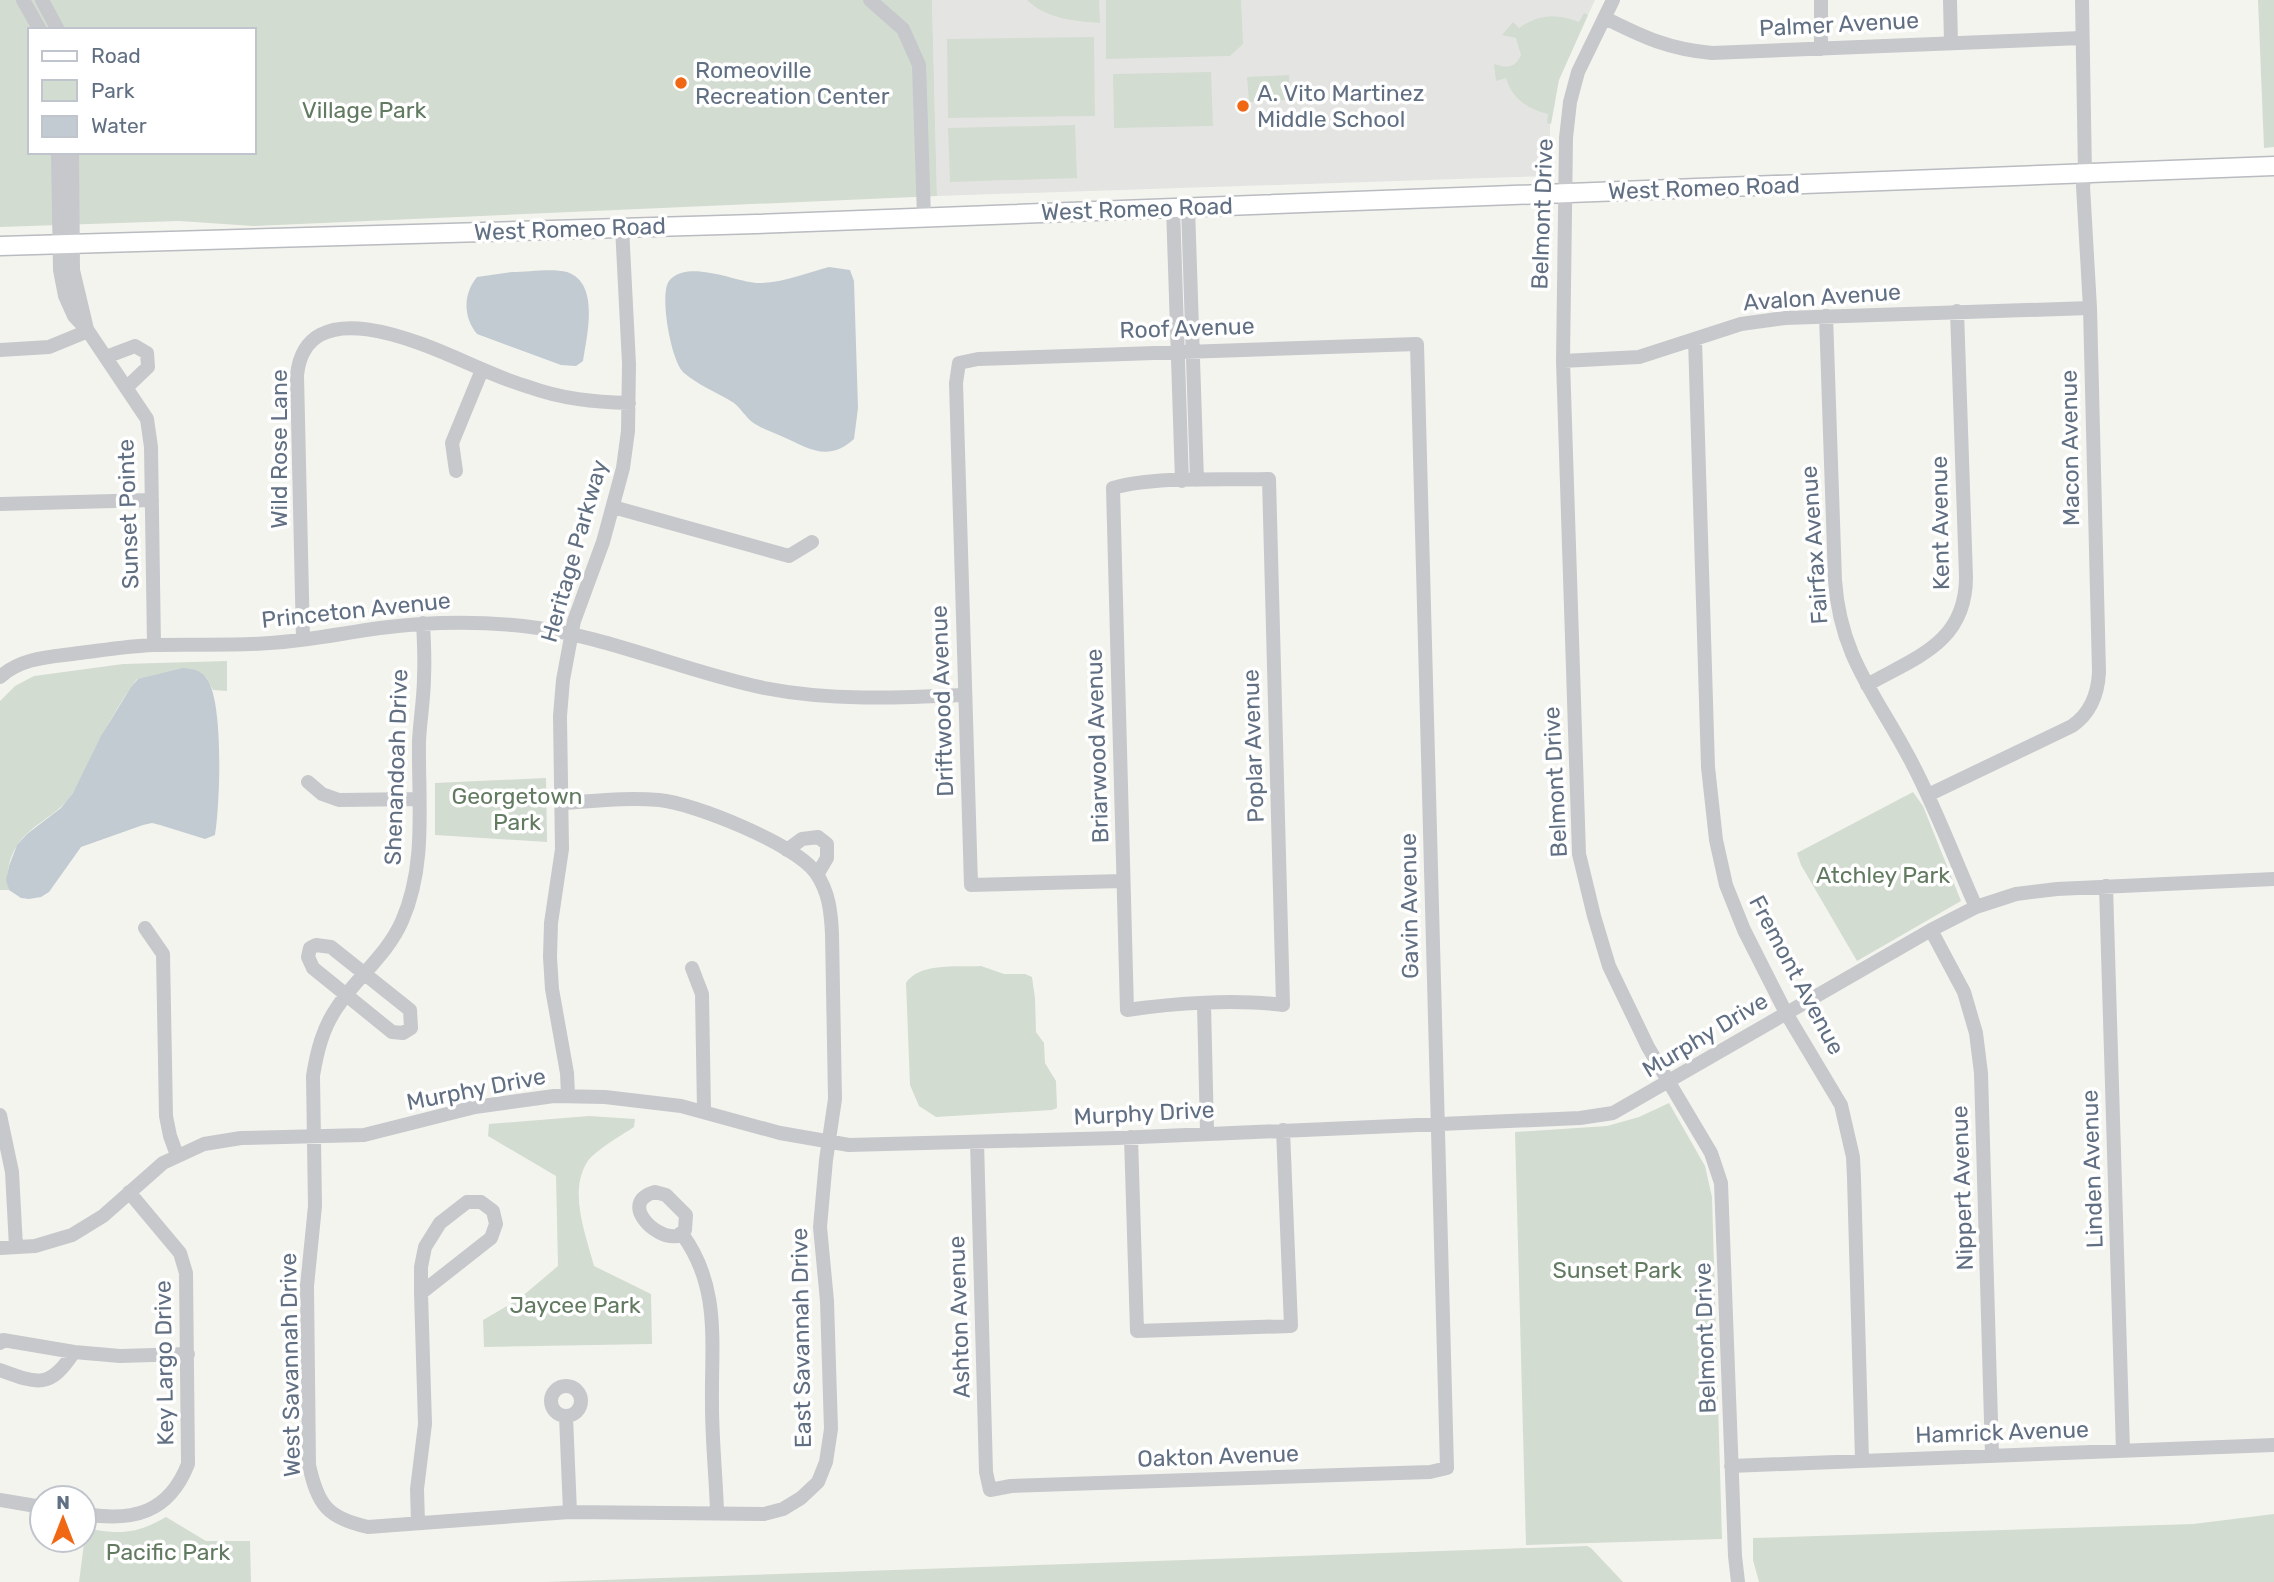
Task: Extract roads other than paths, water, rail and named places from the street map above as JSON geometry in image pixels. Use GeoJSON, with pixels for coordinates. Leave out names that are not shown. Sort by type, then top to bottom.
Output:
{"type":"FeatureCollection","features":[{"type":"Feature","properties":{"kind":"main road","name":"West Romeo Road"},"geometry":{"type":"LineString","coordinates":[[0,246],[923,217],[2274,166]]}},
{"type":"Feature","properties":{"kind":"street"},"geometry":{"type":"LineString","coordinates":[[23,0],[39,28]]}},
{"type":"Feature","properties":{"kind":"street"},"geometry":{"type":"LineString","coordinates":[[42,0],[57,28]]}},
{"type":"Feature","properties":{"kind":"street"},"geometry":{"type":"LineString","coordinates":[[870,0],[903,29],[919,65],[923,217]]}},
{"type":"Feature","properties":{"kind":"street","name":"Belmont Drive"},"geometry":{"type":"LineString","coordinates":[[1613,0],[1578,72],[1570,102],[1566,138],[1563,361],[1579,855],[1609,966],[1648,1047],[1715,1161],[1721,1183],[1738,1582]]}},
{"type":"Feature","properties":{"kind":"street"},"geometry":{"type":"LineString","coordinates":[[1821,0],[1821,49]]}},
{"type":"Feature","properties":{"kind":"street"},"geometry":{"type":"LineString","coordinates":[[1951,0],[1951,42]]}},
{"type":"Feature","properties":{"kind":"street","name":"Macon Avenue"},"geometry":{"type":"LineString","coordinates":[[1928,796],[2072,726],[2087,713],[2097,692],[2099,672],[2090,308],[2083,186],[2082,0]]}},
{"type":"Feature","properties":{"kind":"street","name":"Palmer Avenue"},"geometry":{"type":"LineString","coordinates":[[1605,18],[1652,41],[1682,50],[1712,52],[2082,38]]}},
{"type":"Feature","properties":{"kind":"street"},"geometry":{"type":"LineString","coordinates":[[58,154],[66,244]]}},
{"type":"Feature","properties":{"kind":"street"},"geometry":{"type":"LineString","coordinates":[[66,244],[72,154]]}},
{"type":"Feature","properties":{"kind":"street"},"geometry":{"type":"LineString","coordinates":[[1181,207],[1185,351],[1182,481]]}},
{"type":"Feature","properties":{"kind":"street","name":"Heritage Parkway"},"geometry":{"type":"LineString","coordinates":[[568,1095],[567,1073],[552,989],[550,957],[551,923],[562,849],[560,716],[572,634],[613,507],[623,468],[628,431],[622,227]]}},
{"type":"Feature","properties":{"kind":"street","name":"Sunset Pointe"},"geometry":{"type":"LineString","coordinates":[[66,244],[60,270],[65,296],[74,316],[88,331],[147,419],[151,447],[154,645]]}},
{"type":"Feature","properties":{"kind":"street","name":"Avalon Avenue"},"geometry":{"type":"LineString","coordinates":[[1563,361],[1639,357],[1761,320],[2090,308]]}},
{"type":"Feature","properties":{"kind":"street","name":"Kent Avenue"},"geometry":{"type":"LineString","coordinates":[[1867,685],[1937,645],[1953,628],[1964,604],[1966,578],[1957,311]]}},
{"type":"Feature","properties":{"kind":"street","name":"Fairfax Avenue"},"geometry":{"type":"LineString","coordinates":[[1826,316],[1836,597],[1843,635],[1867,685],[1913,764],[1976,907]]}},
{"type":"Feature","properties":{"kind":"street","name":"Wild Rose Lane"},"geometry":{"type":"LineString","coordinates":[[303,639],[298,375],[304,352],[321,336],[344,329],[360,328],[410,338],[531,388],[570,399],[629,403]]}},
{"type":"Feature","properties":{"kind":"street"},"geometry":{"type":"LineString","coordinates":[[0,350],[49,347],[88,331]]}},
{"type":"Feature","properties":{"kind":"street","name":"Fremont Avenue"},"geometry":{"type":"LineString","coordinates":[[1696,339],[1708,767],[1712,813],[1727,886],[1744,930],[1786,1013],[1841,1105],[1853,1157],[1862,1460]]}},
{"type":"Feature","properties":{"kind":"street","name":"Roof Avenue"},"geometry":{"type":"LineString","coordinates":[[959,363],[978,359],[1417,344]]}},
{"type":"Feature","properties":{"kind":"street","name":"Gavin Avenue"},"geometry":{"type":"LineString","coordinates":[[1417,344],[1447,1468]]}},
{"type":"Feature","properties":{"kind":"street"},"geometry":{"type":"LineString","coordinates":[[106,357],[135,346],[147,353],[148,368],[126,388]]}},
{"type":"Feature","properties":{"kind":"street"},"geometry":{"type":"LineString","coordinates":[[1185,351],[1197,480]]}},
{"type":"Feature","properties":{"kind":"street","name":"Driftwood Avenue"},"geometry":{"type":"LineString","coordinates":[[959,363],[956,383],[971,885],[1123,881]]}},
{"type":"Feature","properties":{"kind":"street"},"geometry":{"type":"LineString","coordinates":[[456,471],[452,443],[482,370]]}},
{"type":"Feature","properties":{"kind":"street","name":"Poplar Avenue"},"geometry":{"type":"LineString","coordinates":[[1197,480],[1269,479],[1283,1005],[1204,1004]]}},
{"type":"Feature","properties":{"kind":"street","name":"Briarwood Avenue"},"geometry":{"type":"LineString","coordinates":[[1197,480],[1126,484],[1113,488],[1127,1010],[1204,1004]]}},
{"type":"Feature","properties":{"kind":"street"},"geometry":{"type":"LineString","coordinates":[[0,504],[152,500]]}},
{"type":"Feature","properties":{"kind":"street"},"geometry":{"type":"LineString","coordinates":[[613,507],[789,556],[812,542]]}},
{"type":"Feature","properties":{"kind":"street","name":"Princeton Avenue"},"geometry":{"type":"LineString","coordinates":[[0,677],[13,666],[35,659],[154,645],[271,643],[423,623],[495,623],[572,634],[738,682],[796,694],[866,698],[965,695]]}},
{"type":"Feature","properties":{"kind":"street","name":"Shenandoah Drive"},"geometry":{"type":"LineString","coordinates":[[313,1136],[316,1057],[330,1020],[346,996],[387,948],[402,920],[419,856],[423,623]]}},
{"type":"Feature","properties":{"kind":"street"},"geometry":{"type":"LineString","coordinates":[[308,782],[322,794],[339,800],[419,799]]}},
{"type":"Feature","properties":{"kind":"street"},"geometry":{"type":"LineString","coordinates":[[563,803],[633,799],[680,803],[738,824],[787,850],[805,862],[817,875],[827,858],[827,844],[818,837],[802,839],[787,850]]}},
{"type":"Feature","properties":{"kind":"street","name":"East Savannah Drive"},"geometry":{"type":"LineString","coordinates":[[570,1512],[764,1514],[783,1509],[802,1498],[818,1482],[826,1462],[831,1429],[827,1301],[820,1227],[835,1099],[832,934],[829,901],[817,875]]}},
{"type":"Feature","properties":{"kind":"street","name":"Murphy Drive"},"geometry":{"type":"LineString","coordinates":[[0,1248],[49,1243],[72,1235],[103,1216],[152,1172],[177,1155],[204,1144],[227,1139],[364,1135],[475,1107],[568,1095],[681,1105],[780,1133],[829,1143],[878,1145],[1580,1118],[1614,1113],[1931,930],[1976,907],[2017,894],[2057,888],[2274,878]]}},
{"type":"Feature","properties":{"kind":"street","name":"Linden Avenue"},"geometry":{"type":"LineString","coordinates":[[2106,886],[2123,1451]]}},
{"type":"Feature","properties":{"kind":"street"},"geometry":{"type":"LineString","coordinates":[[145,928],[163,954],[166,1116],[177,1155]]}},
{"type":"Feature","properties":{"kind":"street","name":"Nippert Avenue"},"geometry":{"type":"LineString","coordinates":[[1931,930],[1964,992],[1976,1033],[1981,1073],[1992,1456]]}},
{"type":"Feature","properties":{"kind":"street"},"geometry":{"type":"LineString","coordinates":[[316,945],[331,947],[366,974],[410,1010],[411,1028],[403,1033],[391,1032],[346,996],[313,968],[308,957],[310,948],[316,945]]}},
{"type":"Feature","properties":{"kind":"street"},"geometry":{"type":"LineString","coordinates":[[692,968],[702,994],[705,1111]]}},
{"type":"Feature","properties":{"kind":"street"},"geometry":{"type":"LineString","coordinates":[[1204,1004],[1207,1132]]}},
{"type":"Feature","properties":{"kind":"street"},"geometry":{"type":"LineString","coordinates":[[0,1115],[12,1172],[16,1247]]}},
{"type":"Feature","properties":{"kind":"street"},"geometry":{"type":"LineString","coordinates":[[1130,1137],[1137,1331],[1291,1326],[1283,1130]]}},
{"type":"Feature","properties":{"kind":"street","name":"West Savannah Drive"},"geometry":{"type":"LineString","coordinates":[[313,1136],[315,1206],[307,1286],[309,1465],[314,1487],[324,1506],[343,1521],[368,1527],[570,1512]]}},
{"type":"Feature","properties":{"kind":"street","name":"Ashton Avenue"},"geometry":{"type":"LineString","coordinates":[[977,1142],[986,1472],[990,1490]]}},
{"type":"Feature","properties":{"kind":"street","name":"Key Largo Drive"},"geometry":{"type":"LineString","coordinates":[[98,1516],[116,1518],[152,1509],[169,1498],[181,1482],[188,1464],[190,1442],[186,1273],[180,1252],[129,1192]]}},
{"type":"Feature","properties":{"kind":"street"},"geometry":{"type":"LineString","coordinates":[[418,1523],[417,1489],[425,1424],[421,1293],[421,1267],[425,1247],[440,1223],[467,1202],[474,1201],[488,1206],[496,1217],[495,1231],[491,1238],[421,1293]]}},
{"type":"Feature","properties":{"kind":"street"},"geometry":{"type":"LineString","coordinates":[[682,1234],[699,1262],[710,1293],[717,1513]]}},
{"type":"Feature","properties":{"kind":"street"},"geometry":{"type":"LineString","coordinates":[[0,1343],[3,1340],[74,1352],[120,1356],[188,1354]]}},
{"type":"Feature","properties":{"kind":"street"},"geometry":{"type":"LineString","coordinates":[[0,1370],[27,1380],[44,1381],[61,1372],[74,1352]]}},
{"type":"Feature","properties":{"kind":"street"},"geometry":{"type":"LineString","coordinates":[[566,1416],[570,1512]]}},
{"type":"Feature","properties":{"kind":"street","name":"Hamrick Avenue"},"geometry":{"type":"LineString","coordinates":[[1731,1466],[2274,1445]]}},
{"type":"Feature","properties":{"kind":"street","name":"Oakton Avenue"},"geometry":{"type":"LineString","coordinates":[[990,1490],[1011,1486],[1430,1472],[1447,1468]]}},
{"type":"Feature","properties":{"kind":"street"},"geometry":{"type":"LineString","coordinates":[[0,1500],[28,1505]]}},
{"type":"Feature","properties":{"kind":"water"},"geometry":{"type":"Polygon","coordinates":[[[829,267],[850,270],[854,281],[858,408],[854,439],[844,446],[826,452],[809,449],[759,426],[734,403],[684,373],[671,342],[665,299],[669,281],[687,272],[698,271],[765,283],[829,267]]]}},
{"type":"Feature","properties":{"kind":"water"},"geometry":{"type":"Polygon","coordinates":[[[561,271],[577,278],[588,298],[589,311],[583,361],[576,366],[561,365],[477,334],[469,320],[466,306],[472,284],[477,277],[512,272],[561,271]]]}},
{"type":"Feature","properties":{"kind":"water"},"geometry":{"type":"Polygon","coordinates":[[[183,668],[196,670],[205,676],[216,709],[219,779],[215,835],[205,839],[152,823],[143,825],[81,847],[49,892],[41,897],[21,898],[9,890],[6,880],[17,845],[61,808],[73,793],[101,736],[131,687],[138,679],[183,668]]]}},
{"type":"Feature","properties":{"kind":"place","name":"Romeoville Recreation Center"},"geometry":{"type":"Point","coordinates":[681,83]}},
{"type":"Feature","properties":{"kind":"place","name":"A. Vito Martinez Middle School"},"geometry":{"type":"Point","coordinates":[1243,106]}},
{"type":"Feature","properties":{"kind":"park label","name":"Village Park"},"geometry":{"type":"Point","coordinates":[364,110]}},
{"type":"Feature","properties":{"kind":"park label","name":"Georgetown Park"},"geometry":{"type":"Point","coordinates":[517,809]}},
{"type":"Feature","properties":{"kind":"park label","name":"Atchley Park"},"geometry":{"type":"Point","coordinates":[1883,875]}},
{"type":"Feature","properties":{"kind":"park label","name":"Sunset Park"},"geometry":{"type":"Point","coordinates":[1617,1270]}},
{"type":"Feature","properties":{"kind":"park label","name":"Jaycee Park"},"geometry":{"type":"Point","coordinates":[575,1305]}},
{"type":"Feature","properties":{"kind":"park label","name":"Pacific Park"},"geometry":{"type":"Point","coordinates":[168,1552]}}]}
